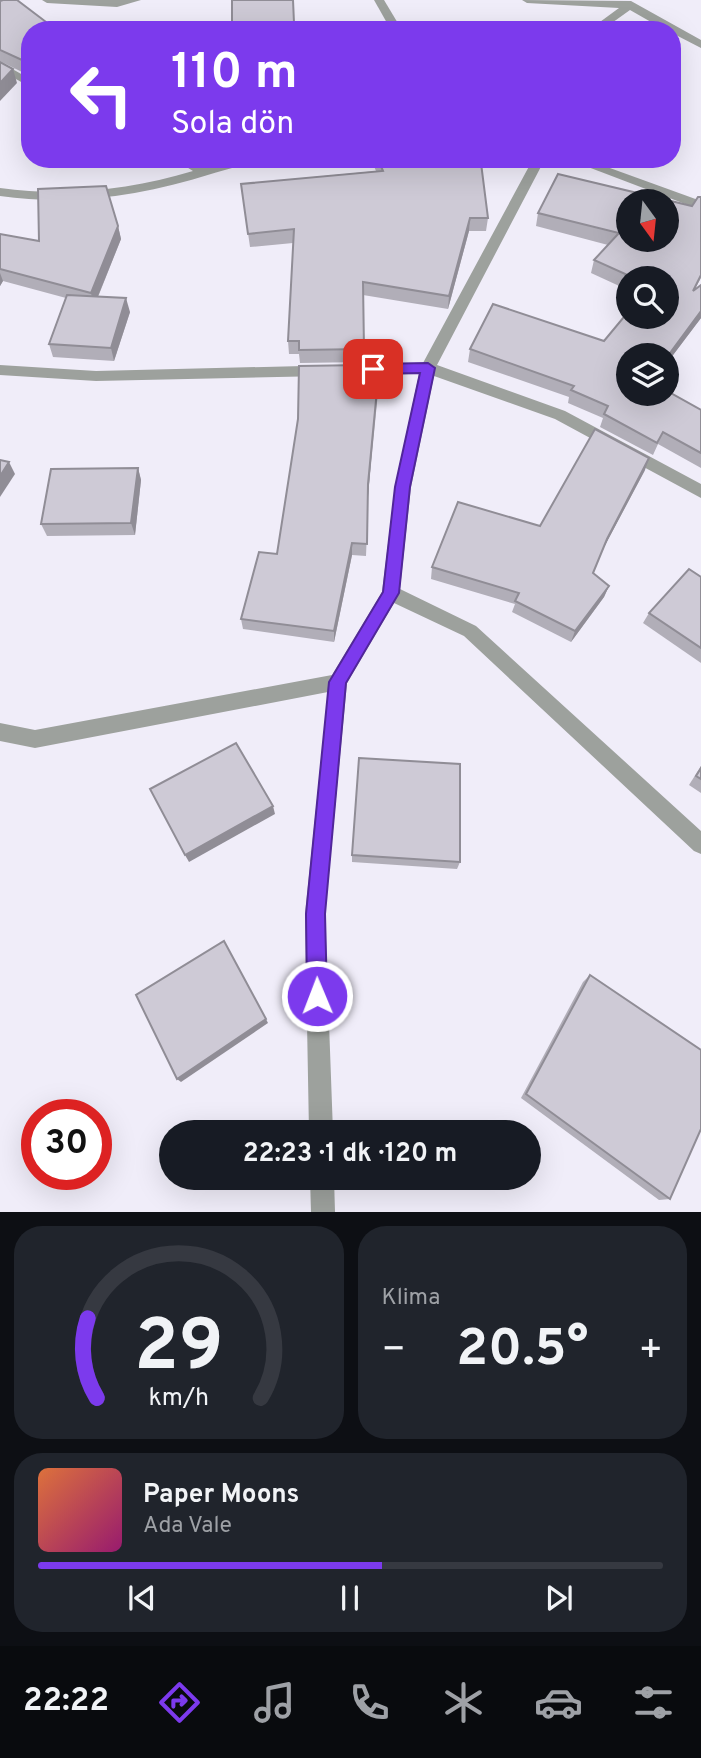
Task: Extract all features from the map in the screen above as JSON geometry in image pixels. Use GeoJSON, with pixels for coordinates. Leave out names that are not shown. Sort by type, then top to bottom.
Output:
{"type":"FeatureCollection","features":[{"type":"Feature","properties":{"kind":"street"},"geometry":{"type":"LineString","coordinates":[[47,0],[117,4],[136,0]]}},
{"type":"Feature","properties":{"kind":"street"},"geometry":{"type":"LineString","coordinates":[[379,0],[392,21]]}},
{"type":"Feature","properties":{"kind":"street"},"geometry":{"type":"LineString","coordinates":[[527,0],[629,5],[658,21]]}},
{"type":"Feature","properties":{"kind":"street"},"geometry":{"type":"LineString","coordinates":[[607,21],[640,0]]}},
{"type":"Feature","properties":{"kind":"street"},"geometry":{"type":"LineString","coordinates":[[681,34],[701,45]]}},
{"type":"Feature","properties":{"kind":"street"},"geometry":{"type":"LineString","coordinates":[[0,65],[21,78]]}},
{"type":"Feature","properties":{"kind":"street"},"geometry":{"type":"LineString","coordinates":[[197,168],[205,172]]}},
{"type":"Feature","properties":{"kind":"street"},"geometry":{"type":"LineString","coordinates":[[0,192],[27,197],[78,199],[157,186],[217,168]]}},
{"type":"Feature","properties":{"kind":"street"},"geometry":{"type":"LineString","coordinates":[[321,1120],[316,914],[338,682],[391,593],[402,487],[428,368],[534,168]]}},
{"type":"Feature","properties":{"kind":"street"},"geometry":{"type":"LineString","coordinates":[[598,168],[701,206]]}},
{"type":"Feature","properties":{"kind":"street"},"geometry":{"type":"LineString","coordinates":[[0,370],[96,376],[428,368],[560,415],[701,492]]}},
{"type":"Feature","properties":{"kind":"street"},"geometry":{"type":"LineString","coordinates":[[391,593],[470,631],[701,844]]}},
{"type":"Feature","properties":{"kind":"street"},"geometry":{"type":"LineString","coordinates":[[0,732],[36,739],[338,682]]}},
{"type":"Feature","properties":{"kind":"street"},"geometry":{"type":"LineString","coordinates":[[322,1190],[323,1212]]}},
{"type":"Feature","properties":{"kind":"building"},"geometry":{"type":"Polygon","coordinates":[[[17,0],[45,21],[21,21],[21,60],[0,50],[0,1],[17,0]]]}},
{"type":"Feature","properties":{"kind":"building"},"geometry":{"type":"Polygon","coordinates":[[[232,0],[293,0],[294,21],[232,21],[232,0]]]}},
{"type":"Feature","properties":{"kind":"building"},"geometry":{"type":"Polygon","coordinates":[[[0,62],[13,69],[0,83],[0,62]]]}},
{"type":"Feature","properties":{"kind":"building"},"geometry":{"type":"Polygon","coordinates":[[[382,168],[482,168],[488,218],[470,218],[449,296],[363,282],[364,349],[299,350],[299,341],[288,341],[294,229],[248,234],[241,184],[383,171],[382,168]]]}},
{"type":"Feature","properties":{"kind":"building"},"geometry":{"type":"Polygon","coordinates":[[[558,174],[621,189],[616,189],[616,232],[538,213],[558,174]]]}},
{"type":"Feature","properties":{"kind":"building"},"geometry":{"type":"Polygon","coordinates":[[[106,186],[118,226],[91,293],[0,269],[0,234],[39,241],[38,189],[106,186]]]}},
{"type":"Feature","properties":{"kind":"building"},"geometry":{"type":"Polygon","coordinates":[[[698,197],[701,197],[701,275],[693,291],[701,285],[701,311],[677,343],[616,343],[616,406],[679,406],[679,398],[701,410],[701,453],[663,432],[657,443],[604,414],[608,406],[571,390],[574,386],[470,349],[493,304],[604,341],[616,326],[616,329],[679,329],[679,266],[616,266],[616,270],[594,260],[616,236],[616,252],[679,252],[679,203],[692,206],[698,197]]]}},
{"type":"Feature","properties":{"kind":"building"},"geometry":{"type":"Polygon","coordinates":[[[67,295],[126,298],[111,348],[49,344],[67,295]]]}},
{"type":"Feature","properties":{"kind":"building"},"geometry":{"type":"Polygon","coordinates":[[[364,365],[364,379],[378,379],[368,484],[367,544],[352,543],[334,631],[241,619],[259,552],[277,554],[298,419],[299,366],[364,365]]]}},
{"type":"Feature","properties":{"kind":"building"},"geometry":{"type":"Polygon","coordinates":[[[595,429],[649,458],[607,539],[593,573],[609,586],[575,631],[515,601],[519,593],[432,567],[458,502],[540,526],[595,429]]]}},
{"type":"Feature","properties":{"kind":"building"},"geometry":{"type":"Polygon","coordinates":[[[0,460],[9,462],[0,476],[0,460]]]}},
{"type":"Feature","properties":{"kind":"building"},"geometry":{"type":"Polygon","coordinates":[[[138,468],[131,523],[41,524],[51,469],[138,468]]]}},
{"type":"Feature","properties":{"kind":"building"},"geometry":{"type":"Polygon","coordinates":[[[689,569],[701,577],[701,648],[649,613],[689,569]]]}},
{"type":"Feature","properties":{"kind":"building"},"geometry":{"type":"Polygon","coordinates":[[[236,743],[273,806],[185,855],[150,789],[236,743]]]}},
{"type":"Feature","properties":{"kind":"building"},"geometry":{"type":"Polygon","coordinates":[[[359,758],[460,764],[460,862],[352,855],[359,758]]]}},
{"type":"Feature","properties":{"kind":"building"},"geometry":{"type":"Polygon","coordinates":[[[224,941],[266,1019],[177,1079],[136,995],[224,941]]]}},
{"type":"Feature","properties":{"kind":"building"},"geometry":{"type":"Polygon","coordinates":[[[590,975],[701,1050],[701,1129],[670,1199],[526,1094],[590,975]]]}},
{"type":"Feature","properties":{"kind":"route"},"geometry":{"type":"LineString","coordinates":[[317,996],[316,914],[338,682],[391,593],[402,487],[428,368],[373,369]]}}]}
